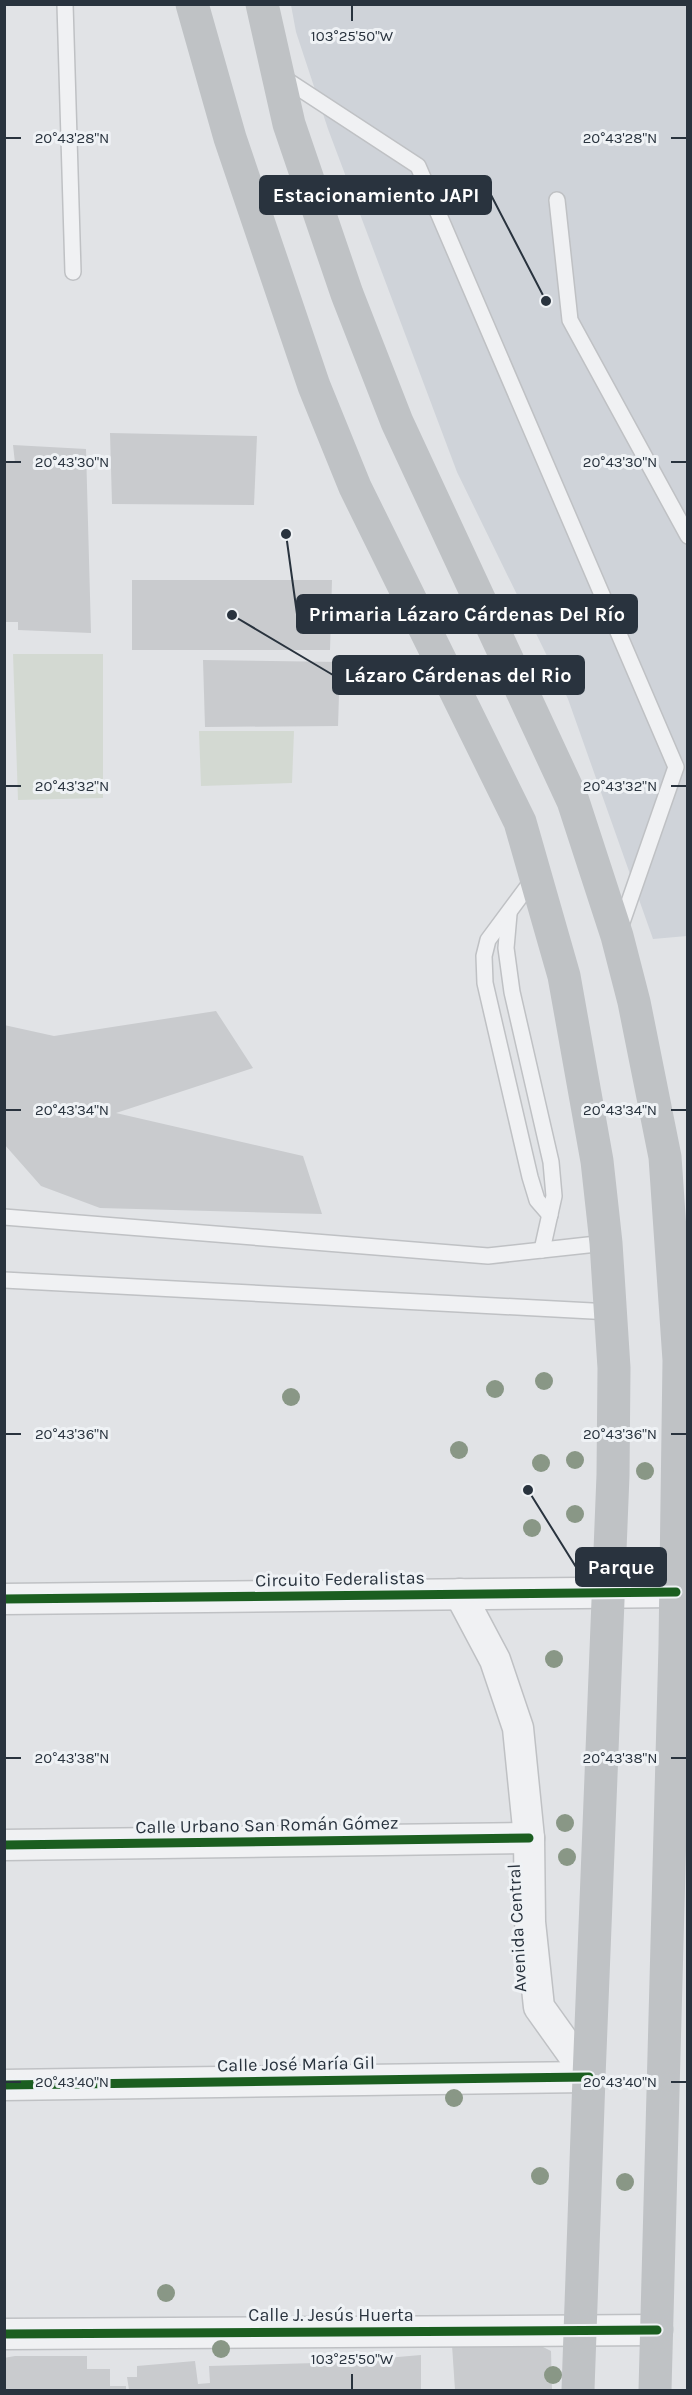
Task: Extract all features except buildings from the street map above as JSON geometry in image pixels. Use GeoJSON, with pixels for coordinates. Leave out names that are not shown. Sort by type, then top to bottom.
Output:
{"type":"FeatureCollection","features":[{"type":"Feature","properties":{"kind":"main road"},"geometry":{"type":"LineString","coordinates":[[192,4],[230,138],[314,386],[355,486],[519,822],[564,976],[597,1161],[606,1243],[614,1368],[613,1475],[578,2391]]}},
{"type":"Feature","properties":{"kind":"main road"},"geometry":{"type":"LineString","coordinates":[[262,4],[292,135],[347,294],[393,412],[573,801],[617,936],[634,1002],[665,1157],[679,1360],[676,1592],[655,2391]]}},
{"type":"Feature","properties":{"kind":"street","name":"Circuito Federalistas"},"geometry":{"type":"LineString","coordinates":[[4,1599],[676,1592]]}},
{"type":"Feature","properties":{"kind":"street","name":"Avenida Central"},"geometry":{"type":"LineString","coordinates":[[460,1594],[495,1660],[518,1728],[529,1838],[531,1922],[539,2007],[589,2077]]}},
{"type":"Feature","properties":{"kind":"street","name":"Calle Urbano San Román Gómez"},"geometry":{"type":"LineString","coordinates":[[4,1845],[529,1838]]}},
{"type":"Feature","properties":{"kind":"street","name":"Calle José María Gil"},"geometry":{"type":"LineString","coordinates":[[4,2085],[589,2077]]}},
{"type":"Feature","properties":{"kind":"street","name":"Calle J. Jesús Huerta"},"geometry":{"type":"LineString","coordinates":[[4,2334],[657,2330]]}},
{"type":"Feature","properties":{"kind":"lane"},"geometry":{"type":"LineString","coordinates":[[65,4],[73,272]]}},
{"type":"Feature","properties":{"kind":"lane"},"geometry":{"type":"LineString","coordinates":[[278,74],[418,166],[676,767],[617,936]]}},
{"type":"Feature","properties":{"kind":"lane"},"geometry":{"type":"LineString","coordinates":[[557,200],[570,320],[687,536]]}},
{"type":"Feature","properties":{"kind":"lane"},"geometry":{"type":"LineString","coordinates":[[536,875],[509,915],[488,940],[484,956],[485,983],[537,1200],[550,1215]]}},
{"type":"Feature","properties":{"kind":"lane"},"geometry":{"type":"LineString","coordinates":[[509,915],[506,948],[512,992],[551,1162],[554,1196],[542,1250]]}},
{"type":"Feature","properties":{"kind":"lane"},"geometry":{"type":"LineString","coordinates":[[4,1217],[488,1256],[606,1243]]}},
{"type":"Feature","properties":{"kind":"lane"},"geometry":{"type":"LineString","coordinates":[[4,1280],[611,1312]]}},
{"type":"Feature","properties":{"kind":"shaded area"},"geometry":{"type":"Polygon","coordinates":[[[291,5],[687,5],[687,936],[653,939],[568,699],[457,472],[328,129],[296,32],[291,5]]]}},
{"type":"Feature","properties":{"kind":"shaded area"},"geometry":{"type":"Polygon","coordinates":[[[13,654],[103,654],[103,798],[18,800],[13,654]]]}},
{"type":"Feature","properties":{"kind":"shaded area"},"geometry":{"type":"Polygon","coordinates":[[[199,731],[294,731],[292,783],[201,786],[199,731]]]}},
{"type":"Feature","properties":{"kind":"cycle path"},"geometry":{"type":"LineString","coordinates":[[4,1599],[676,1592]]}},
{"type":"Feature","properties":{"kind":"cycle path"},"geometry":{"type":"LineString","coordinates":[[4,1845],[529,1838]]}},
{"type":"Feature","properties":{"kind":"cycle path"},"geometry":{"type":"LineString","coordinates":[[4,2085],[589,2077]]}},
{"type":"Feature","properties":{"kind":"cycle path"},"geometry":{"type":"LineString","coordinates":[[4,2334],[657,2330]]}},
{"type":"Feature","properties":{"kind":"place","name":"Estacionamiento JAPI"},"geometry":{"type":"Point","coordinates":[546,301]}},
{"type":"Feature","properties":{"kind":"place","name":"Primaria Lázaro Cárdenas Del Río"},"geometry":{"type":"Point","coordinates":[286,534]}},
{"type":"Feature","properties":{"kind":"place","name":"Lázaro Cárdenas del Rio"},"geometry":{"type":"Point","coordinates":[232,615]}},
{"type":"Feature","properties":{"kind":"place","name":"Parque"},"geometry":{"type":"Point","coordinates":[528,1490]}}]}
